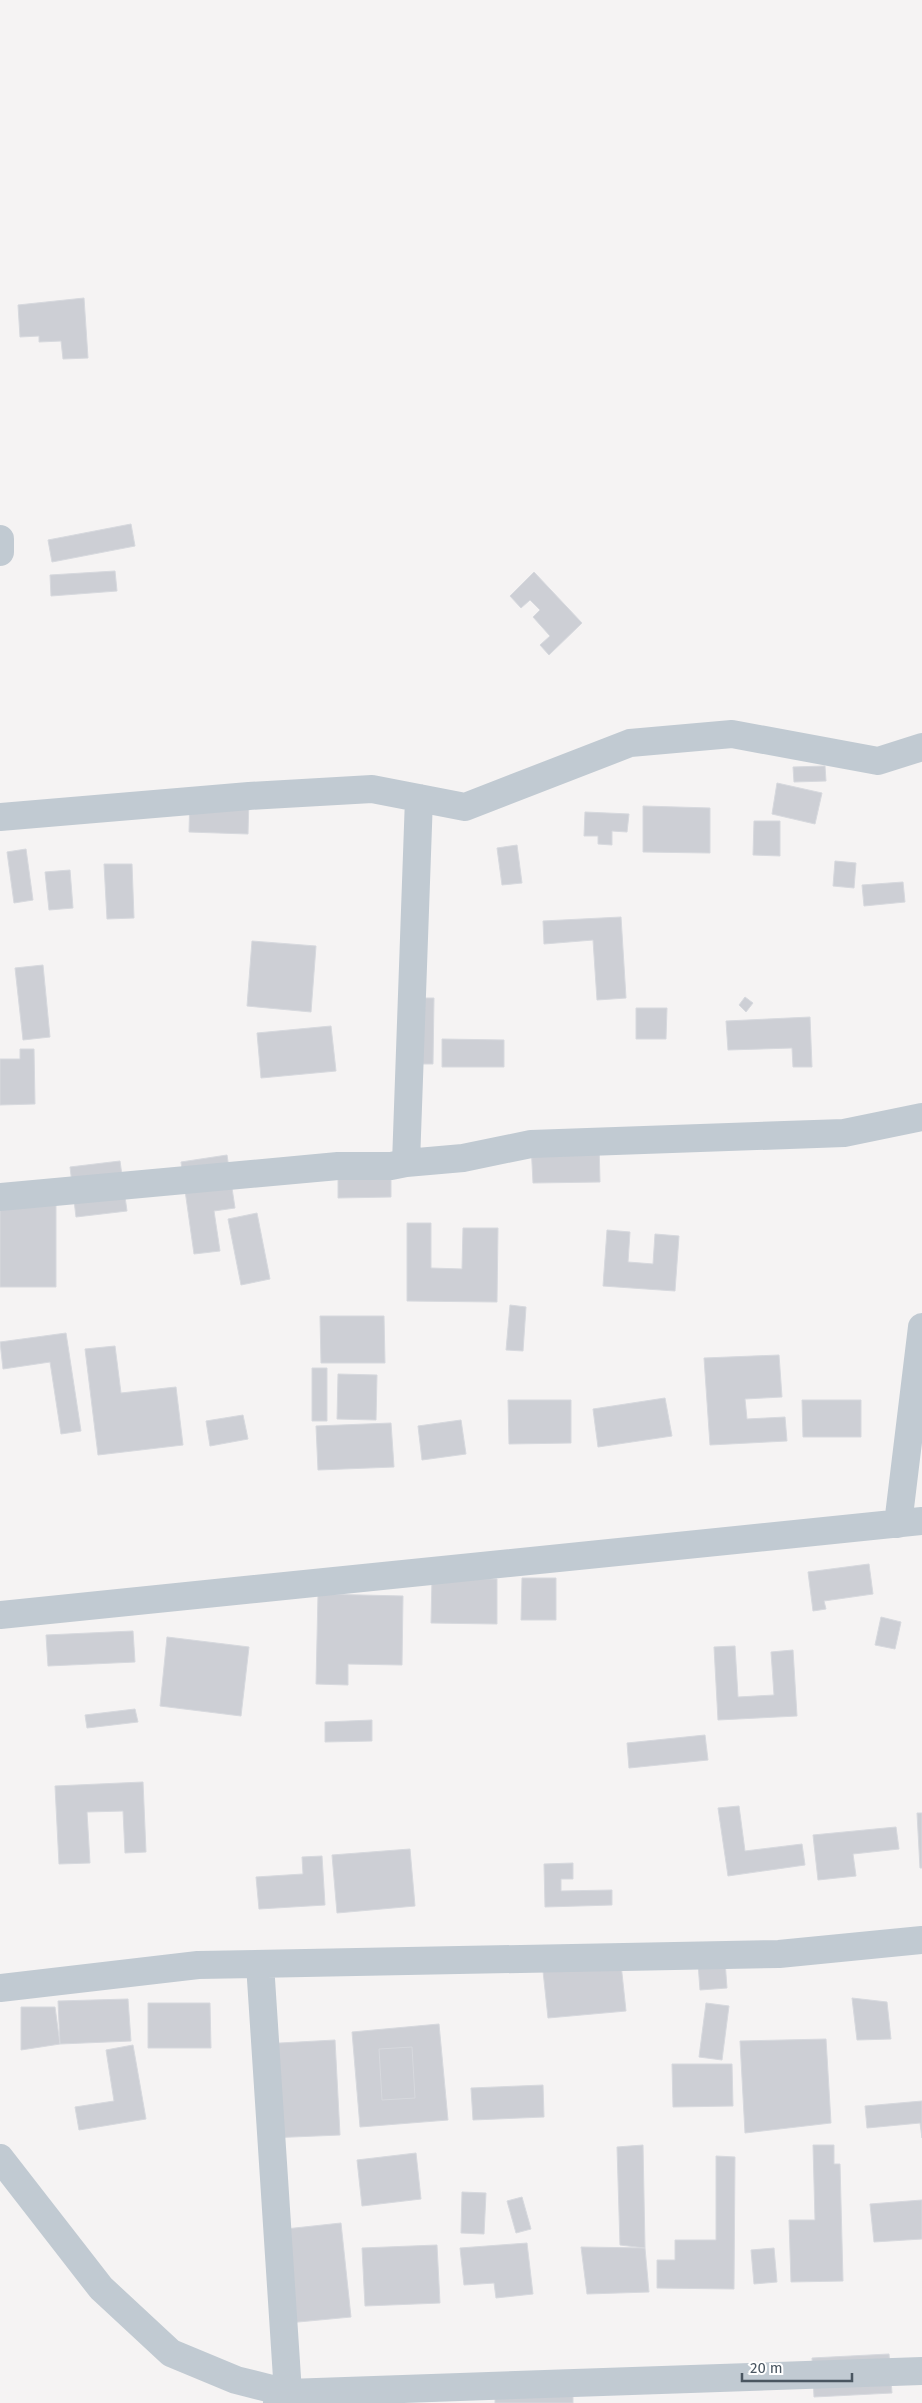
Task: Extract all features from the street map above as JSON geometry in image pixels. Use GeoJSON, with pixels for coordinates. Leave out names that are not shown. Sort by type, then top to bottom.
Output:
{"type":"FeatureCollection","features":[{"type":"Feature","properties":{"kind":"street"},"geometry":{"type":"LineString","coordinates":[[0,539],[0,552]]}},
{"type":"Feature","properties":{"kind":"street"},"geometry":{"type":"LineString","coordinates":[[0,817],[249,796],[372,789],[464,807],[630,743],[732,734],[878,761],[922,747]]}},
{"type":"Feature","properties":{"kind":"street"},"geometry":{"type":"LineString","coordinates":[[406,1163],[419,798]]}},
{"type":"Feature","properties":{"kind":"street"},"geometry":{"type":"LineString","coordinates":[[0,1196],[338,1166],[391,1166],[463,1158],[531,1144],[844,1133],[922,1117]]}},
{"type":"Feature","properties":{"kind":"street"},"geometry":{"type":"LineString","coordinates":[[0,1615],[910,1523],[922,1327]]}},
{"type":"Feature","properties":{"kind":"street"},"geometry":{"type":"LineString","coordinates":[[0,1988],[198,1965],[778,1954],[922,1940]]}},
{"type":"Feature","properties":{"kind":"street"},"geometry":{"type":"LineString","coordinates":[[260,1964],[283,2398]]}},
{"type":"Feature","properties":{"kind":"street"},"geometry":{"type":"LineString","coordinates":[[0,2158],[101,2288],[171,2353],[283,2398],[922,2371]]}},
{"type":"Feature","properties":{"kind":"building"},"geometry":{"type":"Polygon","coordinates":[[[84,298],[88,358],[63,359],[61,341],[39,342],[39,336],[20,337],[18,305],[84,298]]]}},
{"type":"Feature","properties":{"kind":"building"},"geometry":{"type":"Polygon","coordinates":[[[131,524],[135,546],[52,562],[48,540],[131,524]]]}},
{"type":"Feature","properties":{"kind":"building"},"geometry":{"type":"Polygon","coordinates":[[[115,571],[117,591],[51,596],[50,575],[115,571]]]}},
{"type":"Feature","properties":{"kind":"building"},"geometry":{"type":"Polygon","coordinates":[[[534,572],[582,623],[549,655],[540,645],[550,636],[533,617],[540,610],[530,600],[521,608],[510,596],[534,572]]]}},
{"type":"Feature","properties":{"kind":"building"},"geometry":{"type":"Polygon","coordinates":[[[825,766],[826,781],[794,782],[793,767],[825,766]]]}},
{"type":"Feature","properties":{"kind":"building"},"geometry":{"type":"Polygon","coordinates":[[[777,783],[822,793],[815,824],[772,814],[777,783]]]}},
{"type":"Feature","properties":{"kind":"building"},"geometry":{"type":"Polygon","coordinates":[[[190,795],[249,796],[248,834],[189,832],[190,795]]]}},
{"type":"Feature","properties":{"kind":"building"},"geometry":{"type":"Polygon","coordinates":[[[643,806],[710,808],[710,853],[643,852],[643,806]]]}},
{"type":"Feature","properties":{"kind":"building"},"geometry":{"type":"Polygon","coordinates":[[[585,812],[629,814],[627,832],[612,831],[612,845],[598,844],[598,836],[584,836],[585,812]]]}},
{"type":"Feature","properties":{"kind":"building"},"geometry":{"type":"Polygon","coordinates":[[[754,821],[780,821],[780,856],[753,855],[754,821]]]}},
{"type":"Feature","properties":{"kind":"building"},"geometry":{"type":"Polygon","coordinates":[[[517,845],[522,883],[502,885],[497,848],[517,845]]]}},
{"type":"Feature","properties":{"kind":"building"},"geometry":{"type":"Polygon","coordinates":[[[26,849],[33,900],[14,903],[7,852],[26,849]]]}},
{"type":"Feature","properties":{"kind":"building"},"geometry":{"type":"Polygon","coordinates":[[[835,861],[856,863],[854,888],[833,886],[835,861]]]}},
{"type":"Feature","properties":{"kind":"building"},"geometry":{"type":"Polygon","coordinates":[[[104,864],[132,864],[134,918],[107,919],[104,864]]]}},
{"type":"Feature","properties":{"kind":"building"},"geometry":{"type":"Polygon","coordinates":[[[70,870],[73,908],[49,910],[45,872],[70,870]]]}},
{"type":"Feature","properties":{"kind":"building"},"geometry":{"type":"Polygon","coordinates":[[[903,882],[905,902],[864,906],[862,885],[903,882]]]}},
{"type":"Feature","properties":{"kind":"building"},"geometry":{"type":"Polygon","coordinates":[[[621,917],[626,998],[597,1000],[593,940],[544,944],[543,921],[621,917]]]}},
{"type":"Feature","properties":{"kind":"building"},"geometry":{"type":"Polygon","coordinates":[[[252,941],[316,946],[311,1012],[247,1006],[252,941]]]}},
{"type":"Feature","properties":{"kind":"building"},"geometry":{"type":"Polygon","coordinates":[[[43,965],[50,1037],[23,1040],[15,968],[43,965]]]}},
{"type":"Feature","properties":{"kind":"building"},"geometry":{"type":"Polygon","coordinates":[[[745,997],[753,1003],[746,1012],[739,1005],[745,997]]]}},
{"type":"Feature","properties":{"kind":"building"},"geometry":{"type":"Polygon","coordinates":[[[416,998],[434,998],[433,1064],[415,1064],[416,998]]]}},
{"type":"Feature","properties":{"kind":"building"},"geometry":{"type":"Polygon","coordinates":[[[636,1008],[667,1008],[666,1039],[636,1039],[636,1008]]]}},
{"type":"Feature","properties":{"kind":"building"},"geometry":{"type":"Polygon","coordinates":[[[810,1017],[812,1067],[793,1067],[792,1048],[728,1050],[726,1021],[810,1017]]]}},
{"type":"Feature","properties":{"kind":"building"},"geometry":{"type":"Polygon","coordinates":[[[331,1026],[336,1071],[261,1078],[257,1033],[331,1026]]]}},
{"type":"Feature","properties":{"kind":"building"},"geometry":{"type":"Polygon","coordinates":[[[442,1039],[504,1040],[504,1067],[442,1067],[442,1039]]]}},
{"type":"Feature","properties":{"kind":"building"},"geometry":{"type":"Polygon","coordinates":[[[20,1049],[34,1049],[35,1104],[0,1105],[0,1059],[20,1059],[20,1049]]]}},
{"type":"Feature","properties":{"kind":"building"},"geometry":{"type":"Polygon","coordinates":[[[599,1143],[600,1182],[533,1183],[531,1144],[599,1143]]]}},
{"type":"Feature","properties":{"kind":"building"},"geometry":{"type":"Polygon","coordinates":[[[227,1155],[235,1208],[214,1211],[220,1251],[194,1254],[181,1162],[227,1155]]]}},
{"type":"Feature","properties":{"kind":"building"},"geometry":{"type":"Polygon","coordinates":[[[120,1161],[127,1211],[76,1217],[70,1167],[120,1161]]]}},
{"type":"Feature","properties":{"kind":"building"},"geometry":{"type":"Polygon","coordinates":[[[338,1166],[391,1166],[391,1197],[338,1198],[338,1166]]]}},
{"type":"Feature","properties":{"kind":"building"},"geometry":{"type":"Polygon","coordinates":[[[0,1192],[56,1192],[56,1287],[0,1287],[0,1192]]]}},
{"type":"Feature","properties":{"kind":"building"},"geometry":{"type":"Polygon","coordinates":[[[257,1213],[270,1279],[241,1285],[228,1219],[257,1213]]]}},
{"type":"Feature","properties":{"kind":"building"},"geometry":{"type":"Polygon","coordinates":[[[407,1223],[431,1223],[431,1268],[462,1269],[463,1228],[498,1228],[497,1302],[407,1301],[407,1223]]]}},
{"type":"Feature","properties":{"kind":"building"},"geometry":{"type":"Polygon","coordinates":[[[607,1230],[630,1232],[628,1262],[653,1264],[655,1234],[679,1236],[675,1291],[603,1286],[607,1230]]]}},
{"type":"Feature","properties":{"kind":"building"},"geometry":{"type":"Polygon","coordinates":[[[510,1305],[526,1307],[523,1351],[506,1350],[510,1305]]]}},
{"type":"Feature","properties":{"kind":"building"},"geometry":{"type":"Polygon","coordinates":[[[320,1316],[384,1316],[385,1363],[321,1363],[320,1316]]]}},
{"type":"Feature","properties":{"kind":"building"},"geometry":{"type":"Polygon","coordinates":[[[66,1333],[81,1431],[61,1434],[50,1362],[3,1369],[0,1342],[66,1333]]]}},
{"type":"Feature","properties":{"kind":"building"},"geometry":{"type":"Polygon","coordinates":[[[115,1346],[121,1393],[176,1387],[183,1445],[98,1455],[85,1349],[115,1346]]]}},
{"type":"Feature","properties":{"kind":"building"},"geometry":{"type":"Polygon","coordinates":[[[779,1355],[782,1397],[745,1399],[747,1419],[785,1417],[787,1441],[710,1445],[704,1358],[779,1355]]]}},
{"type":"Feature","properties":{"kind":"building"},"geometry":{"type":"Polygon","coordinates":[[[312,1368],[327,1368],[327,1421],[312,1421],[312,1368]]]}},
{"type":"Feature","properties":{"kind":"building"},"geometry":{"type":"Polygon","coordinates":[[[338,1374],[377,1375],[376,1420],[337,1419],[338,1374]]]}},
{"type":"Feature","properties":{"kind":"building"},"geometry":{"type":"Polygon","coordinates":[[[665,1398],[672,1436],[598,1447],[593,1409],[665,1398]]]}},
{"type":"Feature","properties":{"kind":"building"},"geometry":{"type":"Polygon","coordinates":[[[508,1400],[571,1400],[571,1443],[509,1444],[508,1400]]]}},
{"type":"Feature","properties":{"kind":"building"},"geometry":{"type":"Polygon","coordinates":[[[802,1400],[861,1400],[861,1437],[803,1437],[802,1400]]]}},
{"type":"Feature","properties":{"kind":"building"},"geometry":{"type":"Polygon","coordinates":[[[243,1415],[248,1439],[210,1446],[206,1421],[243,1415]]]}},
{"type":"Feature","properties":{"kind":"building"},"geometry":{"type":"Polygon","coordinates":[[[461,1420],[466,1454],[422,1460],[418,1426],[461,1420]]]}},
{"type":"Feature","properties":{"kind":"building"},"geometry":{"type":"Polygon","coordinates":[[[391,1423],[394,1467],[318,1470],[316,1426],[391,1423]]]}},
{"type":"Feature","properties":{"kind":"building"},"geometry":{"type":"Polygon","coordinates":[[[869,1564],[873,1594],[824,1601],[826,1609],[813,1611],[808,1572],[869,1564]]]}},
{"type":"Feature","properties":{"kind":"building"},"geometry":{"type":"Polygon","coordinates":[[[432,1578],[497,1579],[497,1624],[431,1623],[432,1578]]]}},
{"type":"Feature","properties":{"kind":"building"},"geometry":{"type":"Polygon","coordinates":[[[522,1578],[556,1578],[556,1620],[521,1620],[522,1578]]]}},
{"type":"Feature","properties":{"kind":"building"},"geometry":{"type":"Polygon","coordinates":[[[318,1594],[403,1596],[402,1665],[348,1664],[348,1685],[316,1684],[318,1594]]]}},
{"type":"Feature","properties":{"kind":"building"},"geometry":{"type":"Polygon","coordinates":[[[881,1617],[901,1622],[895,1649],[875,1645],[881,1617]]]}},
{"type":"Feature","properties":{"kind":"building"},"geometry":{"type":"Polygon","coordinates":[[[133,1631],[135,1662],[48,1666],[46,1635],[133,1631]]]}},
{"type":"Feature","properties":{"kind":"building"},"geometry":{"type":"Polygon","coordinates":[[[167,1637],[249,1647],[241,1716],[160,1706],[167,1637]]]}},
{"type":"Feature","properties":{"kind":"building"},"geometry":{"type":"Polygon","coordinates":[[[735,1646],[738,1697],[774,1695],[771,1652],[793,1650],[797,1716],[718,1720],[714,1647],[735,1646]]]}},
{"type":"Feature","properties":{"kind":"building"},"geometry":{"type":"Polygon","coordinates":[[[135,1709],[138,1722],[87,1728],[85,1715],[135,1709]]]}},
{"type":"Feature","properties":{"kind":"building"},"geometry":{"type":"Polygon","coordinates":[[[372,1720],[372,1741],[325,1742],[325,1722],[372,1720]]]}},
{"type":"Feature","properties":{"kind":"building"},"geometry":{"type":"Polygon","coordinates":[[[705,1735],[708,1760],[629,1768],[627,1743],[705,1735]]]}},
{"type":"Feature","properties":{"kind":"building"},"geometry":{"type":"Polygon","coordinates":[[[143,1782],[146,1852],[125,1853],[123,1811],[87,1812],[90,1863],[59,1864],[55,1786],[143,1782]]]}},
{"type":"Feature","properties":{"kind":"building"},"geometry":{"type":"Polygon","coordinates":[[[739,1806],[745,1851],[802,1844],[805,1865],[728,1876],[718,1808],[739,1806]]]}},
{"type":"Feature","properties":{"kind":"building"},"geometry":{"type":"Polygon","coordinates":[[[917,1813],[922,1813],[922,1868],[920,1868],[917,1813]]]}},
{"type":"Feature","properties":{"kind":"building"},"geometry":{"type":"Polygon","coordinates":[[[896,1827],[899,1849],[853,1854],[856,1876],[818,1880],[813,1835],[896,1827]]]}},
{"type":"Feature","properties":{"kind":"building"},"geometry":{"type":"Polygon","coordinates":[[[410,1849],[415,1906],[337,1913],[332,1855],[410,1849]]]}},
{"type":"Feature","properties":{"kind":"building"},"geometry":{"type":"Polygon","coordinates":[[[322,1856],[325,1905],[259,1909],[256,1877],[303,1874],[302,1857],[322,1856]]]}},
{"type":"Feature","properties":{"kind":"building"},"geometry":{"type":"Polygon","coordinates":[[[573,1863],[573,1879],[561,1879],[561,1891],[612,1890],[612,1905],[545,1907],[544,1864],[573,1863]]]}},
{"type":"Feature","properties":{"kind":"building"},"geometry":{"type":"Polygon","coordinates":[[[725,1961],[727,1988],[700,1990],[698,1963],[725,1961]]]}},
{"type":"Feature","properties":{"kind":"building"},"geometry":{"type":"Polygon","coordinates":[[[621,1964],[626,2011],[548,2018],[543,1971],[621,1964]]]}},
{"type":"Feature","properties":{"kind":"building"},"geometry":{"type":"Polygon","coordinates":[[[852,1998],[887,2002],[891,2039],[857,2040],[852,1998]]]}},
{"type":"Feature","properties":{"kind":"building"},"geometry":{"type":"Polygon","coordinates":[[[128,1999],[131,2041],[60,2044],[58,2001],[128,1999]]]}},
{"type":"Feature","properties":{"kind":"building"},"geometry":{"type":"Polygon","coordinates":[[[148,2003],[210,2003],[211,2048],[148,2048],[148,2003]]]}},
{"type":"Feature","properties":{"kind":"building"},"geometry":{"type":"Polygon","coordinates":[[[706,2003],[729,2006],[722,2060],[699,2057],[706,2003]]]}},
{"type":"Feature","properties":{"kind":"building"},"geometry":{"type":"Polygon","coordinates":[[[21,2007],[55,2007],[60,2044],[21,2050],[21,2007]]]}},
{"type":"Feature","properties":{"kind":"building"},"geometry":{"type":"Polygon","coordinates":[[[439,2024],[448,2120],[360,2127],[352,2032],[439,2024]]]}},
{"type":"Feature","properties":{"kind":"building"},"geometry":{"type":"Polygon","coordinates":[[[826,2039],[831,2123],[745,2133],[740,2041],[826,2039]]]}},
{"type":"Feature","properties":{"kind":"building"},"geometry":{"type":"Polygon","coordinates":[[[335,2040],[340,2135],[268,2138],[262,2044],[335,2040]]]}},
{"type":"Feature","properties":{"kind":"building"},"geometry":{"type":"Polygon","coordinates":[[[133,2045],[146,2119],[79,2130],[75,2107],[114,2101],[106,2050],[133,2045]]]}},
{"type":"Feature","properties":{"kind":"building"},"geometry":{"type":"Polygon","coordinates":[[[412,2047],[415,2098],[382,2100],[379,2049],[412,2047]]]}},
{"type":"Feature","properties":{"kind":"building"},"geometry":{"type":"Polygon","coordinates":[[[672,2064],[732,2064],[733,2106],[673,2107],[672,2064]]]}},
{"type":"Feature","properties":{"kind":"building"},"geometry":{"type":"Polygon","coordinates":[[[543,2085],[544,2117],[473,2120],[471,2088],[543,2085]]]}},
{"type":"Feature","properties":{"kind":"building"},"geometry":{"type":"Polygon","coordinates":[[[922,2101],[922,2138],[920,2123],[867,2128],[865,2106],[922,2101]]]}},
{"type":"Feature","properties":{"kind":"building"},"geometry":{"type":"Polygon","coordinates":[[[643,2145],[645,2248],[620,2245],[617,2147],[643,2145]]]}},
{"type":"Feature","properties":{"kind":"building"},"geometry":{"type":"Polygon","coordinates":[[[813,2145],[834,2145],[834,2164],[840,2164],[843,2281],[791,2282],[789,2220],[815,2220],[813,2145]]]}},
{"type":"Feature","properties":{"kind":"building"},"geometry":{"type":"Polygon","coordinates":[[[416,2153],[421,2199],[362,2206],[357,2160],[416,2153]]]}},
{"type":"Feature","properties":{"kind":"building"},"geometry":{"type":"Polygon","coordinates":[[[716,2156],[735,2157],[734,2289],[657,2288],[657,2260],[675,2260],[675,2240],[716,2240],[716,2156]]]}},
{"type":"Feature","properties":{"kind":"building"},"geometry":{"type":"Polygon","coordinates":[[[462,2192],[486,2193],[484,2234],[461,2233],[462,2192]]]}},
{"type":"Feature","properties":{"kind":"building"},"geometry":{"type":"Polygon","coordinates":[[[522,2197],[531,2229],[516,2233],[507,2201],[522,2197]]]}},
{"type":"Feature","properties":{"kind":"building"},"geometry":{"type":"Polygon","coordinates":[[[922,2200],[922,2239],[874,2242],[870,2204],[922,2200]]]}},
{"type":"Feature","properties":{"kind":"building"},"geometry":{"type":"Polygon","coordinates":[[[341,2223],[351,2317],[277,2324],[267,2231],[341,2223]]]}},
{"type":"Feature","properties":{"kind":"building"},"geometry":{"type":"Polygon","coordinates":[[[527,2243],[533,2294],[496,2298],[494,2283],[464,2285],[460,2248],[527,2243]]]}},
{"type":"Feature","properties":{"kind":"building"},"geometry":{"type":"Polygon","coordinates":[[[437,2245],[440,2303],[365,2306],[362,2248],[437,2245]]]}},
{"type":"Feature","properties":{"kind":"building"},"geometry":{"type":"Polygon","coordinates":[[[581,2247],[645,2248],[649,2292],[587,2294],[581,2247]]]}},
{"type":"Feature","properties":{"kind":"building"},"geometry":{"type":"Polygon","coordinates":[[[774,2248],[777,2282],[754,2284],[751,2250],[774,2248]]]}},
{"type":"Feature","properties":{"kind":"building"},"geometry":{"type":"Polygon","coordinates":[[[889,2354],[892,2393],[814,2397],[812,2358],[889,2354]]]}},
{"type":"Feature","properties":{"kind":"building"},"geometry":{"type":"Polygon","coordinates":[[[495,2386],[573,2386],[573,2403],[495,2403],[495,2386]]]}}]}
